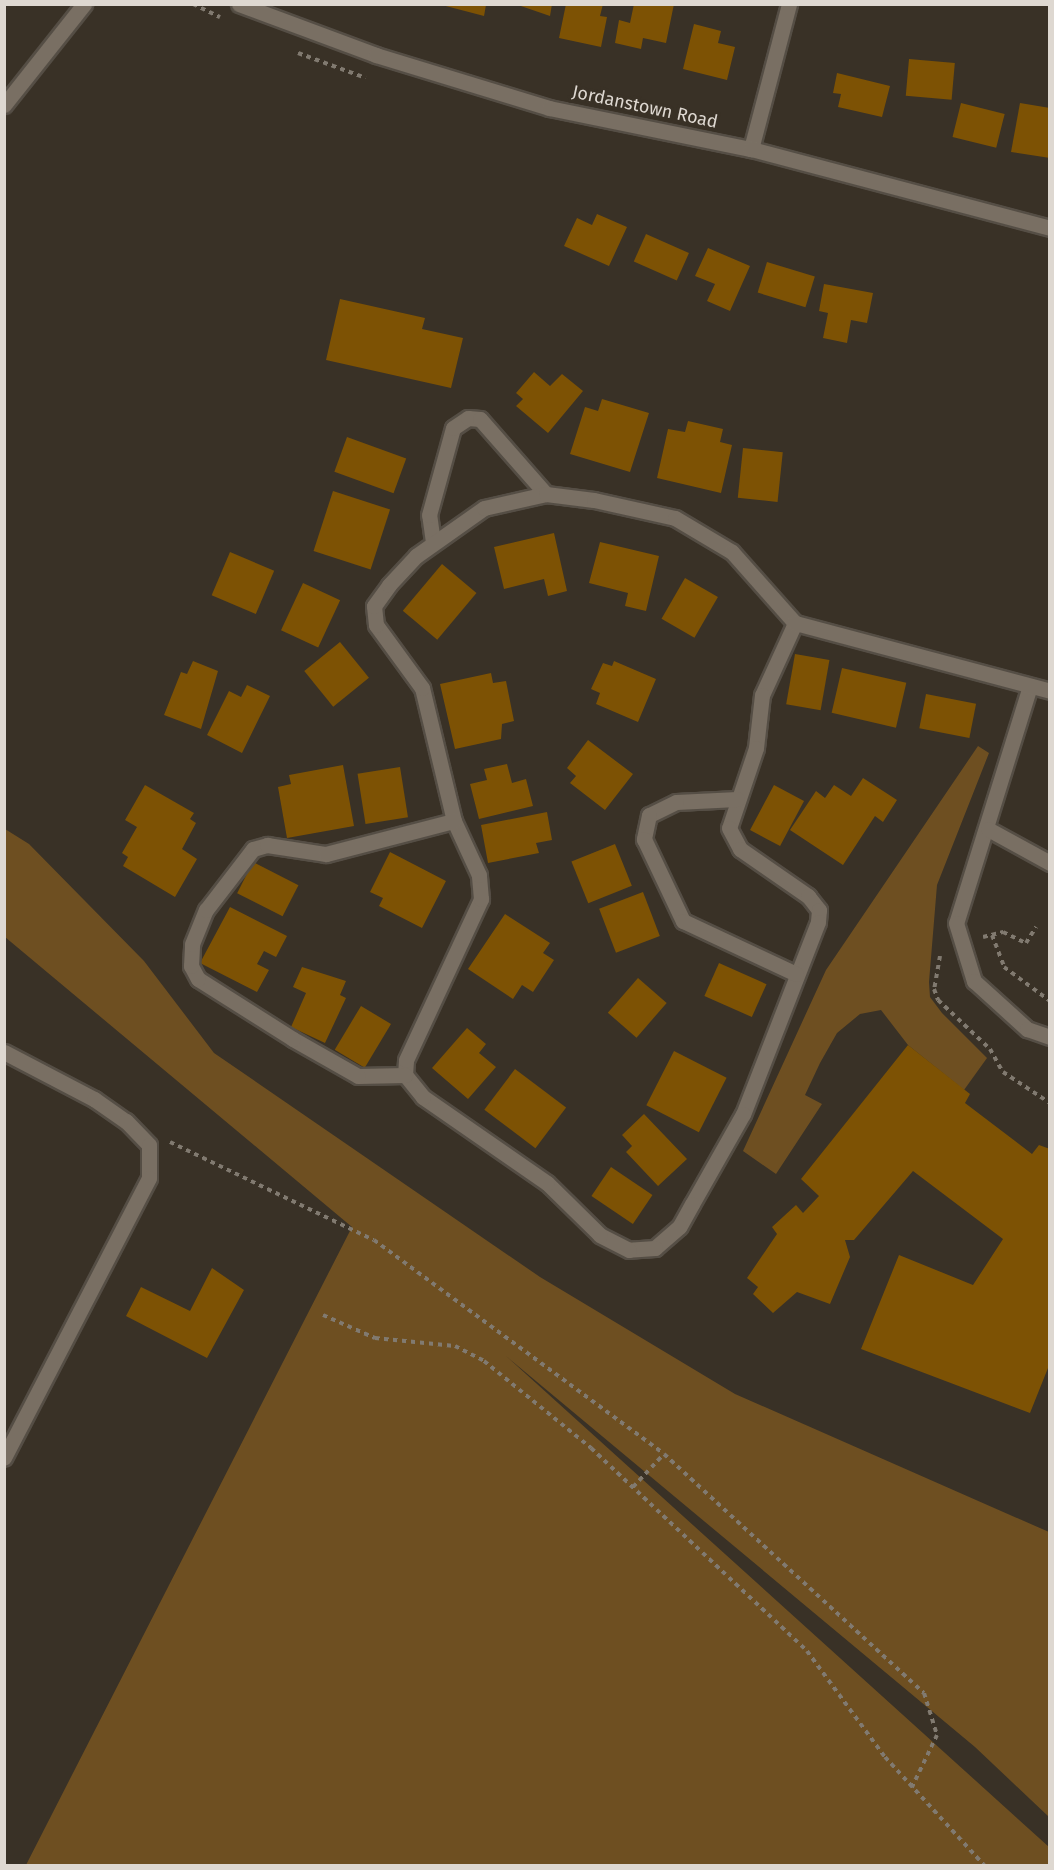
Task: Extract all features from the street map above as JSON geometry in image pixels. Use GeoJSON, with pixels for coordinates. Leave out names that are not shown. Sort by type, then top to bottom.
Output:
{"type":"FeatureCollection","features":[{"type":"Feature","properties":{"kind":"street"},"geometry":{"type":"LineString","coordinates":[[4,105],[84,4]]}},
{"type":"Feature","properties":{"kind":"street","name":"Jordanstown Road"},"geometry":{"type":"LineString","coordinates":[[239,4],[376,55],[549,108],[752,149],[1050,228]]}},
{"type":"Feature","properties":{"kind":"street"},"geometry":{"type":"LineString","coordinates":[[752,149],[789,4]]}},
{"type":"Feature","properties":{"kind":"street"},"geometry":{"type":"LineString","coordinates":[[433,542],[429,515],[453,429],[468,418],[480,419],[546,494]]}},
{"type":"Feature","properties":{"kind":"street"},"geometry":{"type":"LineString","coordinates":[[795,623],[762,695],[756,748],[729,828],[740,849],[819,910],[742,1114],[679,1227],[655,1248],[629,1250],[600,1235],[548,1183],[423,1097],[405,1075],[406,1060],[481,899],[479,875],[454,821],[422,688],[376,624],[374,606],[433,542],[484,508],[546,494],[675,518],[732,552],[795,623],[1050,691]]}},
{"type":"Feature","properties":{"kind":"street"},"geometry":{"type":"LineString","coordinates":[[1030,686],[988,829],[956,923],[958,942],[974,981],[1027,1029],[1050,1037]]}},
{"type":"Feature","properties":{"kind":"street"},"geometry":{"type":"LineString","coordinates":[[737,799],[676,802],[649,814],[644,838],[683,921],[796,974]]}},
{"type":"Feature","properties":{"kind":"street"},"geometry":{"type":"LineString","coordinates":[[405,1075],[358,1076],[293,1040],[198,979],[191,966],[192,944],[206,910],[253,849],[267,845],[326,854],[454,821]]}},
{"type":"Feature","properties":{"kind":"street"},"geometry":{"type":"LineString","coordinates":[[988,829],[1050,863]]}},
{"type":"Feature","properties":{"kind":"street"},"geometry":{"type":"LineString","coordinates":[[4,1052],[126,1121],[149,1145],[149,1178],[4,1458]]}},
{"type":"Feature","properties":{"kind":"path"},"geometry":{"type":"LineString","coordinates":[[958,942],[1003,932],[1026,944],[1036,927]]}},
{"type":"Feature","properties":{"kind":"path"},"geometry":{"type":"LineString","coordinates":[[992,935],[1004,967],[1050,1001]]}},
{"type":"Feature","properties":{"kind":"path"},"geometry":{"type":"LineString","coordinates":[[126,1121],[374,1240],[664,1454],[924,1693],[937,1735],[912,1787]]}},
{"type":"Feature","properties":{"kind":"path"},"geometry":{"type":"LineString","coordinates":[[323,1315],[375,1338],[455,1346],[484,1360],[633,1487],[807,1651],[912,1787],[985,1866]]}},
{"type":"Feature","properties":{"kind":"path"},"geometry":{"type":"LineString","coordinates":[[633,1487],[664,1454]]}},
{"type":"Feature","properties":{"kind":"shaded area"},"geometry":{"type":"Polygon","coordinates":[[[978,746],[989,753],[937,885],[929,982],[930,997],[942,1013],[987,1058],[964,1090],[908,1045],[881,1010],[860,1014],[837,1033],[820,1063],[805,1095],[822,1104],[776,1174],[743,1151],[826,970],[978,746]]]}},
{"type":"Feature","properties":{"kind":"shaded area"},"geometry":{"type":"Polygon","coordinates":[[[5,829],[29,844],[144,961],[214,1053],[540,1277],[735,1394],[1049,1532],[1049,1817],[975,1747],[506,1356],[1049,1847],[1049,1865],[26,1865],[352,1227],[5,937],[5,829]]]}},
{"type":"Feature","properties":{"kind":"building"},"geometry":{"type":"Polygon","coordinates":[[[515,4],[552,4],[550,16],[515,4]]]}},
{"type":"Feature","properties":{"kind":"building"},"geometry":{"type":"Polygon","coordinates":[[[566,4],[603,4],[600,16],[607,17],[601,47],[559,38],[566,4]]]}},
{"type":"Feature","properties":{"kind":"building"},"geometry":{"type":"Polygon","coordinates":[[[634,4],[674,4],[666,43],[643,38],[641,49],[615,43],[619,20],[630,23],[634,4]]]}},
{"type":"Feature","properties":{"kind":"building"},"geometry":{"type":"Polygon","coordinates":[[[442,5],[486,5],[484,16],[442,5]]]}},
{"type":"Feature","properties":{"kind":"building"},"geometry":{"type":"Polygon","coordinates":[[[694,24],[721,31],[718,43],[735,47],[727,80],[683,69],[694,24]]]}},
{"type":"Feature","properties":{"kind":"building"},"geometry":{"type":"Polygon","coordinates":[[[909,59],[955,63],[952,100],[906,96],[909,59]]]}},
{"type":"Feature","properties":{"kind":"building"},"geometry":{"type":"Polygon","coordinates":[[[837,73],[890,86],[882,117],[838,107],[841,94],[833,93],[837,73]]]}},
{"type":"Feature","properties":{"kind":"building"},"geometry":{"type":"Polygon","coordinates":[[[961,103],[1005,114],[996,148],[953,137],[961,103]]]}},
{"type":"Feature","properties":{"kind":"building"},"geometry":{"type":"Polygon","coordinates":[[[1020,103],[1050,108],[1050,158],[1011,152],[1020,103]]]}},
{"type":"Feature","properties":{"kind":"building"},"geometry":{"type":"Polygon","coordinates":[[[597,214],[627,227],[609,266],[564,246],[577,218],[592,225],[597,214]]]}},
{"type":"Feature","properties":{"kind":"building"},"geometry":{"type":"Polygon","coordinates":[[[646,234],[689,253],[677,281],[634,261],[646,234]]]}},
{"type":"Feature","properties":{"kind":"building"},"geometry":{"type":"Polygon","coordinates":[[[708,248],[750,266],[730,311],[707,301],[715,284],[695,276],[708,248]]]}},
{"type":"Feature","properties":{"kind":"building"},"geometry":{"type":"Polygon","coordinates":[[[767,262],[815,277],[805,307],[758,293],[767,262]]]}},
{"type":"Feature","properties":{"kind":"building"},"geometry":{"type":"Polygon","coordinates":[[[824,284],[873,293],[867,323],[851,320],[847,343],[823,338],[828,313],[819,311],[824,284]]]}},
{"type":"Feature","properties":{"kind":"building"},"geometry":{"type":"Polygon","coordinates":[[[340,299],[425,318],[422,329],[463,338],[451,388],[326,360],[340,299]]]}},
{"type":"Feature","properties":{"kind":"building"},"geometry":{"type":"Polygon","coordinates":[[[534,372],[550,386],[562,374],[583,391],[548,433],[516,406],[523,399],[516,393],[534,372]]]}},
{"type":"Feature","properties":{"kind":"building"},"geometry":{"type":"Polygon","coordinates":[[[602,399],[649,413],[630,472],[570,454],[585,407],[598,411],[602,399]]]}},
{"type":"Feature","properties":{"kind":"building"},"geometry":{"type":"Polygon","coordinates":[[[688,421],[723,429],[720,442],[732,445],[721,493],[657,478],[668,429],[685,432],[688,421]]]}},
{"type":"Feature","properties":{"kind":"building"},"geometry":{"type":"Polygon","coordinates":[[[347,437],[406,459],[394,493],[334,472],[347,437]]]}},
{"type":"Feature","properties":{"kind":"building"},"geometry":{"type":"Polygon","coordinates":[[[743,448],[783,452],[778,502],[738,498],[743,448]]]}},
{"type":"Feature","properties":{"kind":"building"},"geometry":{"type":"Polygon","coordinates":[[[333,491],[390,510],[371,569],[314,551],[333,491]]]}},
{"type":"Feature","properties":{"kind":"building"},"geometry":{"type":"Polygon","coordinates":[[[554,533],[567,591],[548,596],[544,579],[504,589],[494,547],[554,533]]]}},
{"type":"Feature","properties":{"kind":"building"},"geometry":{"type":"Polygon","coordinates":[[[600,542],[659,556],[646,611],[625,606],[628,593],[589,583],[600,542]]]}},
{"type":"Feature","properties":{"kind":"building"},"geometry":{"type":"Polygon","coordinates":[[[230,552],[274,571],[256,614],[212,595],[230,552]]]}},
{"type":"Feature","properties":{"kind":"building"},"geometry":{"type":"Polygon","coordinates":[[[442,564],[476,593],[437,640],[403,611],[442,564]]]}},
{"type":"Feature","properties":{"kind":"building"},"geometry":{"type":"Polygon","coordinates":[[[685,578],[718,597],[694,638],[662,619],[685,578]]]}},
{"type":"Feature","properties":{"kind":"building"},"geometry":{"type":"Polygon","coordinates":[[[303,583],[340,600],[318,647],[281,630],[303,583]]]}},
{"type":"Feature","properties":{"kind":"building"},"geometry":{"type":"Polygon","coordinates":[[[340,642],[369,678],[333,707],[304,671],[340,642]]]}},
{"type":"Feature","properties":{"kind":"building"},"geometry":{"type":"Polygon","coordinates":[[[795,654],[829,660],[821,710],[786,704],[795,654]]]}},
{"type":"Feature","properties":{"kind":"building"},"geometry":{"type":"Polygon","coordinates":[[[193,661],[218,671],[201,729],[164,715],[181,672],[187,674],[193,661]]]}},
{"type":"Feature","properties":{"kind":"building"},"geometry":{"type":"Polygon","coordinates":[[[614,661],[656,679],[638,722],[596,704],[600,693],[591,689],[603,663],[612,666],[614,661]]]}},
{"type":"Feature","properties":{"kind":"building"},"geometry":{"type":"Polygon","coordinates":[[[842,668],[906,683],[896,728],[832,713],[842,668]]]}},
{"type":"Feature","properties":{"kind":"building"},"geometry":{"type":"Polygon","coordinates":[[[491,673],[493,683],[506,681],[514,721],[502,724],[501,739],[455,749],[440,684],[491,673]]]}},
{"type":"Feature","properties":{"kind":"building"},"geometry":{"type":"Polygon","coordinates":[[[247,685],[270,696],[242,753],[207,735],[229,691],[241,697],[247,685]]]}},
{"type":"Feature","properties":{"kind":"building"},"geometry":{"type":"Polygon","coordinates":[[[926,694],[976,704],[969,738],[919,728],[926,694]]]}},
{"type":"Feature","properties":{"kind":"building"},"geometry":{"type":"Polygon","coordinates":[[[588,740],[633,774],[605,810],[570,783],[576,776],[567,768],[588,740]]]}},
{"type":"Feature","properties":{"kind":"building"},"geometry":{"type":"Polygon","coordinates":[[[507,764],[512,783],[526,779],[533,806],[479,819],[470,784],[487,780],[484,769],[507,764]]]}},
{"type":"Feature","properties":{"kind":"building"},"geometry":{"type":"Polygon","coordinates":[[[343,765],[354,826],[287,838],[278,787],[291,784],[289,775],[343,765]]]}},
{"type":"Feature","properties":{"kind":"building"},"geometry":{"type":"Polygon","coordinates":[[[400,767],[408,817],[366,824],[358,774],[400,767]]]}},
{"type":"Feature","properties":{"kind":"building"},"geometry":{"type":"Polygon","coordinates":[[[863,778],[897,800],[883,822],[875,816],[843,865],[790,830],[816,791],[825,798],[834,785],[851,796],[863,778]]]}},
{"type":"Feature","properties":{"kind":"building"},"geometry":{"type":"Polygon","coordinates":[[[145,785],[194,813],[190,819],[196,823],[182,849],[197,859],[175,897],[123,866],[128,857],[122,853],[137,827],[125,820],[145,785]]]}},
{"type":"Feature","properties":{"kind":"building"},"geometry":{"type":"Polygon","coordinates":[[[774,785],[804,801],[780,846],[750,830],[774,785]]]}},
{"type":"Feature","properties":{"kind":"building"},"geometry":{"type":"Polygon","coordinates":[[[547,812],[552,840],[536,843],[539,853],[488,863],[481,825],[547,812]]]}},
{"type":"Feature","properties":{"kind":"building"},"geometry":{"type":"Polygon","coordinates":[[[615,844],[632,886],[588,903],[571,862],[615,844]]]}},
{"type":"Feature","properties":{"kind":"building"},"geometry":{"type":"Polygon","coordinates":[[[390,852],[446,881],[422,928],[379,906],[383,898],[370,892],[390,852]]]}},
{"type":"Feature","properties":{"kind":"building"},"geometry":{"type":"Polygon","coordinates":[[[253,862],[298,885],[283,916],[237,893],[253,862]]]}},
{"type":"Feature","properties":{"kind":"building"},"geometry":{"type":"Polygon","coordinates":[[[643,892],[660,936],[616,953],[599,909],[643,892]]]}},
{"type":"Feature","properties":{"kind":"building"},"geometry":{"type":"Polygon","coordinates":[[[230,907],[287,936],[276,957],[264,951],[257,964],[269,970],[257,992],[200,963],[230,907]]]}},
{"type":"Feature","properties":{"kind":"building"},"geometry":{"type":"Polygon","coordinates":[[[505,914],[550,943],[543,953],[554,960],[533,992],[522,985],[513,999],[468,969],[505,914]]]}},
{"type":"Feature","properties":{"kind":"building"},"geometry":{"type":"Polygon","coordinates":[[[719,963],[767,984],[752,1017],[704,996],[719,963]]]}},
{"type":"Feature","properties":{"kind":"building"},"geometry":{"type":"Polygon","coordinates":[[[302,967],[346,981],[340,995],[346,998],[325,1043],[291,1027],[306,993],[293,987],[302,967]]]}},
{"type":"Feature","properties":{"kind":"building"},"geometry":{"type":"Polygon","coordinates":[[[638,978],[667,1003],[637,1038],[608,1013],[638,978]]]}},
{"type":"Feature","properties":{"kind":"building"},"geometry":{"type":"Polygon","coordinates":[[[361,1006],[391,1024],[365,1068],[335,1050],[361,1006]]]}},
{"type":"Feature","properties":{"kind":"building"},"geometry":{"type":"Polygon","coordinates":[[[467,1028],[486,1044],[479,1053],[496,1067],[468,1099],[432,1068],[467,1028]]]}},
{"type":"Feature","properties":{"kind":"building"},"geometry":{"type":"Polygon","coordinates":[[[908,1045],[970,1094],[965,1103],[1032,1154],[1039,1145],[1050,1149],[1050,1363],[1030,1413],[861,1349],[899,1255],[973,1285],[1003,1239],[913,1171],[854,1240],[845,1240],[850,1257],[830,1304],[797,1292],[773,1313],[753,1294],[758,1287],[747,1278],[777,1234],[772,1227],[796,1205],[803,1213],[819,1196],[801,1179],[908,1045]]]}},
{"type":"Feature","properties":{"kind":"building"},"geometry":{"type":"Polygon","coordinates":[[[674,1051],[727,1078],[699,1132],[646,1105],[674,1051]]]}},
{"type":"Feature","properties":{"kind":"building"},"geometry":{"type":"Polygon","coordinates":[[[515,1069],[566,1108],[535,1148],[484,1110],[515,1069]]]}},
{"type":"Feature","properties":{"kind":"building"},"geometry":{"type":"Polygon","coordinates":[[[644,1114],[687,1159],[658,1186],[626,1152],[632,1146],[622,1135],[644,1114]]]}},
{"type":"Feature","properties":{"kind":"building"},"geometry":{"type":"Polygon","coordinates":[[[611,1167],[652,1195],[633,1224],[591,1196],[611,1167]]]}},
{"type":"Feature","properties":{"kind":"building"},"geometry":{"type":"Polygon","coordinates":[[[212,1268],[244,1290],[207,1358],[126,1316],[141,1287],[190,1311],[212,1268]]]}}]}
